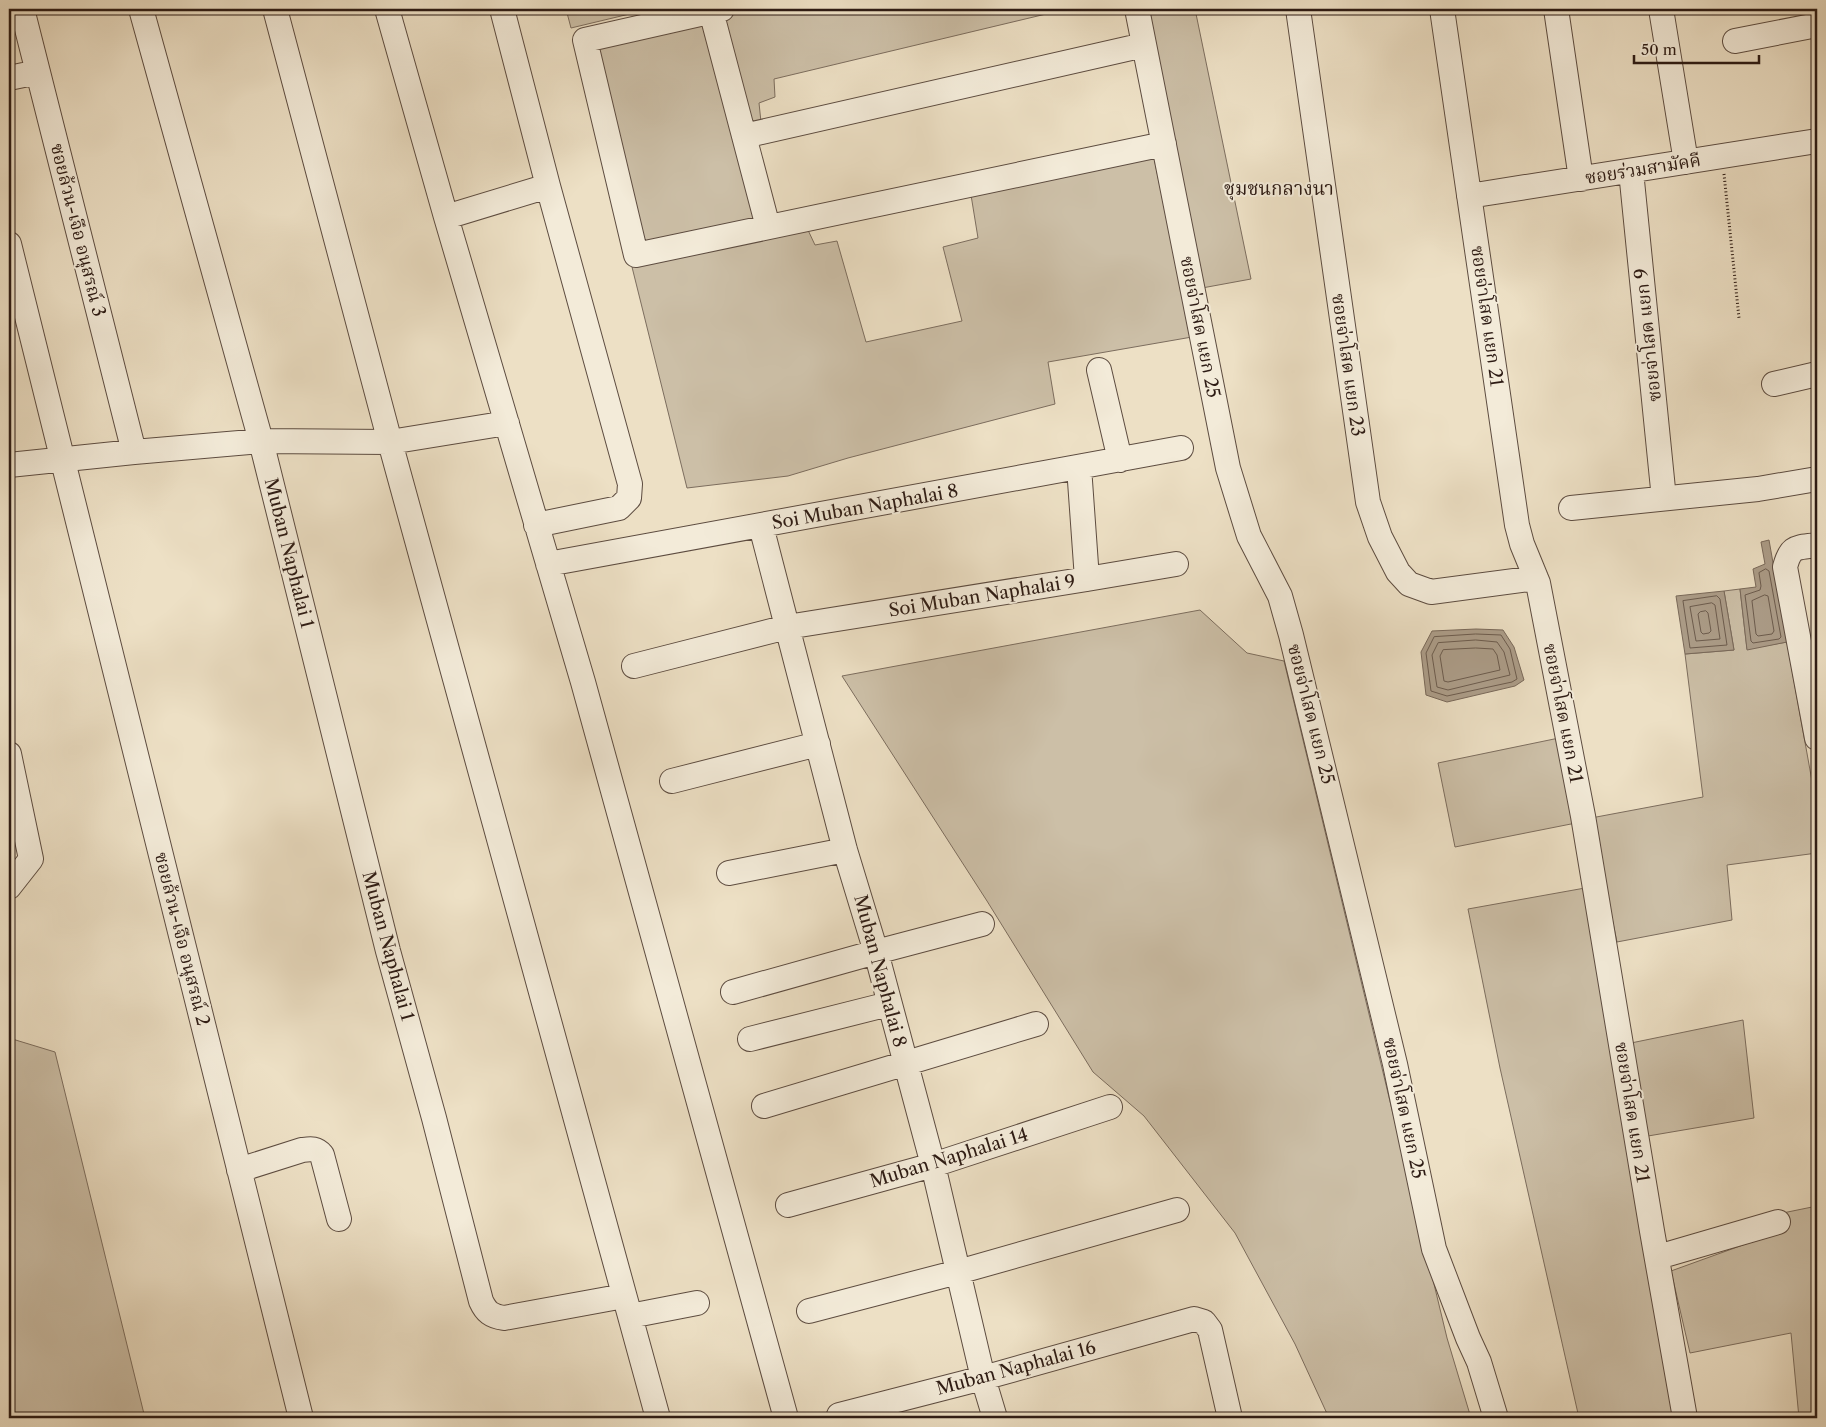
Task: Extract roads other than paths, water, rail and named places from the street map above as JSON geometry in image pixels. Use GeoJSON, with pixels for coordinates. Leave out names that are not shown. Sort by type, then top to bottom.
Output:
{"type":"FeatureCollection","features":[{"type":"Feature","properties":{"kind":"street","name":"ซอยล้วน-เจือ อนุสรณ์ 3"},"geometry":{"type":"LineString","coordinates":[[22,9],[134,452]]}},
{"type":"Feature","properties":{"kind":"street","name":"Muban Naphalai 1"},"geometry":{"type":"LineString","coordinates":[[141,9],[261,441],[388,951],[434,1118],[481,1301],[485,1310],[493,1317],[504,1318],[627,1306],[697,1303]]}},
{"type":"Feature","properties":{"kind":"street"},"geometry":{"type":"LineString","coordinates":[[275,9],[390,442],[658,1418]]}},
{"type":"Feature","properties":{"kind":"street"},"geometry":{"type":"LineString","coordinates":[[387,9],[446,217],[583,682],[786,1418]]}},
{"type":"Feature","properties":{"kind":"street"},"geometry":{"type":"LineString","coordinates":[[502,9],[548,186],[630,484],[629,498],[618,508],[536,525]]}},
{"type":"Feature","properties":{"kind":"street","name":"ซอยจ่าโสด แยก 25"},"geometry":{"type":"LineString","coordinates":[[1137,9],[1228,468],[1249,536],[1280,596],[1292,635],[1395,1064],[1434,1249],[1468,1338],[1480,1362],[1496,1418]]}},
{"type":"Feature","properties":{"kind":"street","name":"ซอยจ่าโสด แยก 23"},"geometry":{"type":"LineString","coordinates":[[1298,9],[1368,502],[1380,537],[1398,572],[1409,584],[1431,592],[1536,578]]}},
{"type":"Feature","properties":{"kind":"street","name":"ซอยจ่าโสด แยก 21"},"geometry":{"type":"LineString","coordinates":[[1442,9],[1517,525],[1522,544],[1536,578],[1583,816],[1685,1418]]}},
{"type":"Feature","properties":{"kind":"street"},"geometry":{"type":"LineString","coordinates":[[1556,9],[1581,179]]}},
{"type":"Feature","properties":{"kind":"street"},"geometry":{"type":"LineString","coordinates":[[1661,9],[1686,162]]}},
{"type":"Feature","properties":{"kind":"street"},"geometry":{"type":"LineString","coordinates":[[768,227],[744,136],[716,10],[585,40],[636,255],[1164,144]]}},
{"type":"Feature","properties":{"kind":"street"},"geometry":{"type":"LineString","coordinates":[[1735,41],[1817,25]]}},
{"type":"Feature","properties":{"kind":"street"},"geometry":{"type":"LineString","coordinates":[[744,136],[1144,45]]}},
{"type":"Feature","properties":{"kind":"street"},"geometry":{"type":"LineString","coordinates":[[9,78],[38,72]]}},
{"type":"Feature","properties":{"kind":"street","name":"ซอยร่วมสามัคคี"},"geometry":{"type":"LineString","coordinates":[[1469,196],[1817,141]]}},
{"type":"Feature","properties":{"kind":"street","name":"ซอยจ่าโสด แยก 9"},"geometry":{"type":"LineString","coordinates":[[1631,171],[1664,499]]}},
{"type":"Feature","properties":{"kind":"street"},"geometry":{"type":"LineString","coordinates":[[446,217],[548,186]]}},
{"type":"Feature","properties":{"kind":"street","name":"ซอยล้วน-เจือ อนุสรณ์ 2"},"geometry":{"type":"LineString","coordinates":[[9,244],[301,1418]]}},
{"type":"Feature","properties":{"kind":"street"},"geometry":{"type":"LineString","coordinates":[[1099,370],[1120,460]]}},
{"type":"Feature","properties":{"kind":"street"},"geometry":{"type":"LineString","coordinates":[[1774,384],[1817,374]]}},
{"type":"Feature","properties":{"kind":"street"},"geometry":{"type":"LineString","coordinates":[[9,466],[134,452],[261,441],[390,442],[507,423]]}},
{"type":"Feature","properties":{"kind":"street","name":"Soi Muban Naphalai 8"},"geometry":{"type":"LineString","coordinates":[[548,564],[1181,448]]}},
{"type":"Feature","properties":{"kind":"street"},"geometry":{"type":"LineString","coordinates":[[1079,467],[1088,579]]}},
{"type":"Feature","properties":{"kind":"street"},"geometry":{"type":"LineString","coordinates":[[1571,508],[1758,489],[1817,479]]}},
{"type":"Feature","properties":{"kind":"street","name":"Muban Naphalai 8"},"geometry":{"type":"LineString","coordinates":[[760,526],[845,850],[876,952],[933,1165],[994,1418]]}},
{"type":"Feature","properties":{"kind":"street"},"geometry":{"type":"LineString","coordinates":[[1817,545],[1797,548],[1789,554],[1785,567],[1817,738]]}},
{"type":"Feature","properties":{"kind":"street","name":"Soi Muban Naphalai 9"},"geometry":{"type":"LineString","coordinates":[[634,666],[787,627],[1176,564]]}},
{"type":"Feature","properties":{"kind":"street"},"geometry":{"type":"LineString","coordinates":[[672,781],[818,744]]}},
{"type":"Feature","properties":{"kind":"street"},"geometry":{"type":"LineString","coordinates":[[9,754],[31,859],[9,888]]}},
{"type":"Feature","properties":{"kind":"street"},"geometry":{"type":"LineString","coordinates":[[729,873],[845,850]]}},
{"type":"Feature","properties":{"kind":"street"},"geometry":{"type":"LineString","coordinates":[[733,992],[982,924]]}},
{"type":"Feature","properties":{"kind":"street"},"geometry":{"type":"LineString","coordinates":[[750,1039],[889,1004]]}},
{"type":"Feature","properties":{"kind":"street"},"geometry":{"type":"LineString","coordinates":[[764,1106],[1036,1024]]}},
{"type":"Feature","properties":{"kind":"street","name":"Muban Naphalai 14"},"geometry":{"type":"LineString","coordinates":[[788,1205],[933,1165],[1110,1107]]}},
{"type":"Feature","properties":{"kind":"street"},"geometry":{"type":"LineString","coordinates":[[239,1170],[302,1150],[312,1149],[318,1151],[322,1155],[339,1219]]}},
{"type":"Feature","properties":{"kind":"street"},"geometry":{"type":"LineString","coordinates":[[809,1311],[958,1272],[1176,1210]]}},
{"type":"Feature","properties":{"kind":"street"},"geometry":{"type":"LineString","coordinates":[[1658,1257],[1778,1222]]}},
{"type":"Feature","properties":{"kind":"street","name":"Muban Naphalai 16"},"geometry":{"type":"LineString","coordinates":[[839,1415],[983,1378],[1194,1319],[1204,1322],[1210,1330],[1230,1418]]}},
{"type":"Feature","properties":{"kind":"water"},"geometry":{"type":"Polygon","coordinates":[[[1769,540],[1787,642],[1747,650],[1740,589],[1756,587],[1753,569],[1765,564],[1761,542],[1769,540]]]}},
{"type":"Feature","properties":{"kind":"water"},"geometry":{"type":"Polygon","coordinates":[[[1724,591],[1734,650],[1685,654],[1676,596],[1724,591]]]}},
{"type":"Feature","properties":{"kind":"water"},"geometry":{"type":"Polygon","coordinates":[[[1503,630],[1514,647],[1524,680],[1515,686],[1447,702],[1426,695],[1421,652],[1432,631],[1503,630]]]}},
{"type":"Feature","properties":{"kind":"district","name":"ชุมชนกลางนา"},"geometry":{"type":"Point","coordinates":[1279,188]}}]}
